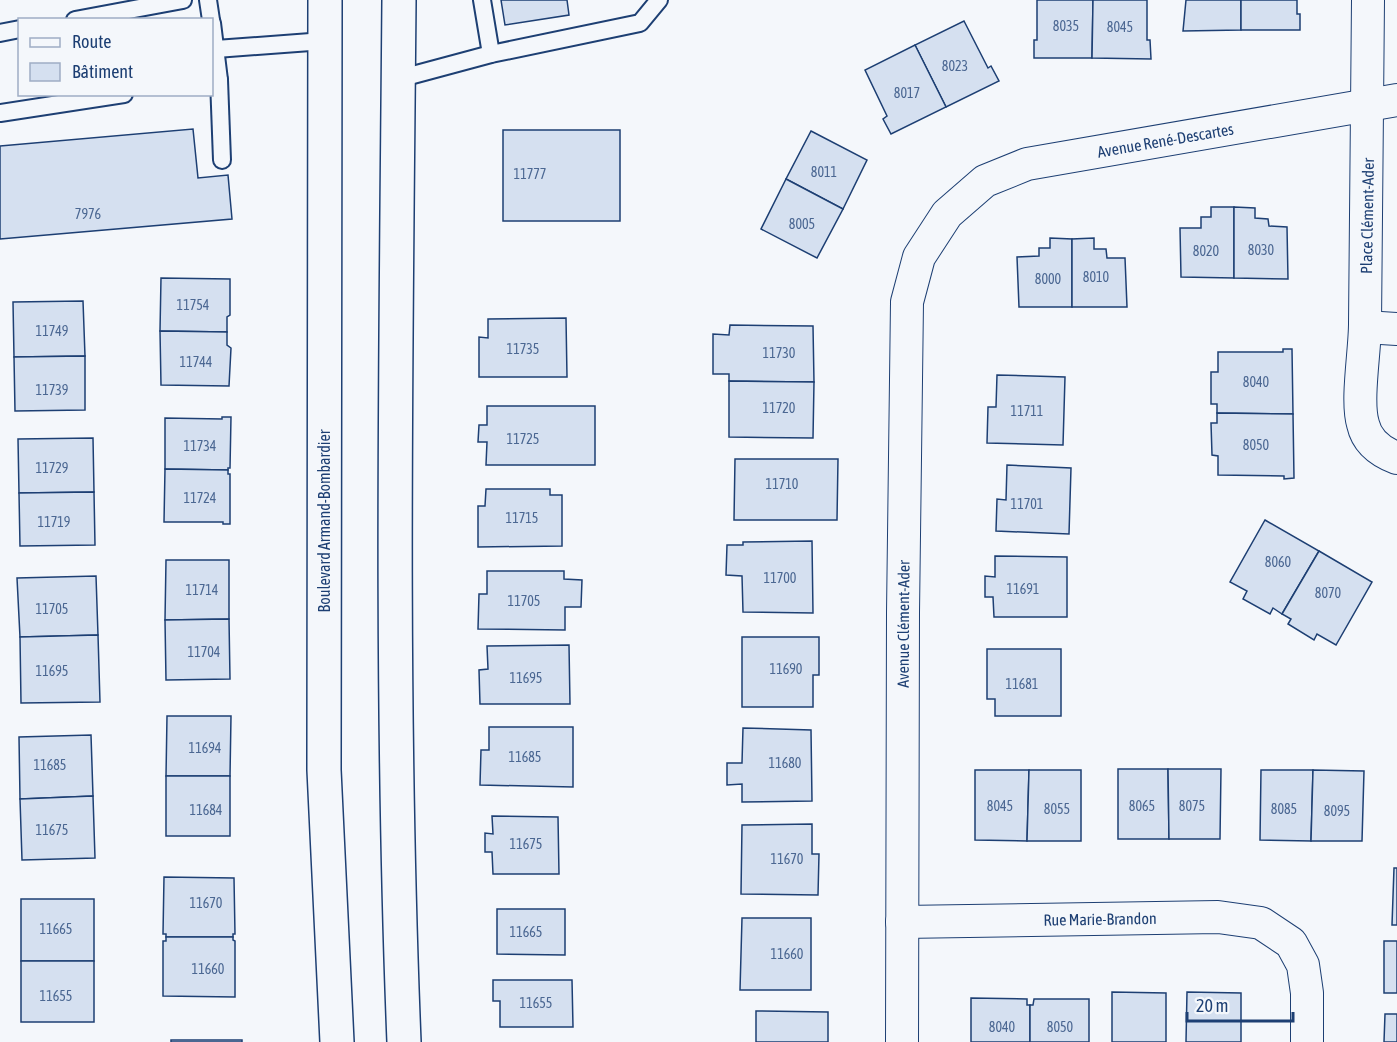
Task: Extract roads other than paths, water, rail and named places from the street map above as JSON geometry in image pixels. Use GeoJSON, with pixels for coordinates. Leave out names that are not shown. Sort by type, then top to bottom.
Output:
{"type":"FeatureCollection","features":[{"type":"Feature","properties":{"kind":"street","name":"Boulevard Armand-Bombardier"},"geometry":{"type":"LineString","coordinates":[[324,0],[324,770],[337,1042]]}},
{"type":"Feature","properties":{"kind":"street"},"geometry":{"type":"LineString","coordinates":[[399,0],[394,595],[404,1042]]}},
{"type":"Feature","properties":{"kind":"street"},"geometry":{"type":"LineString","coordinates":[[1368,0],[1382,103]]}},
{"type":"Feature","properties":{"kind":"street","name":"Avenue René-Descartes"},"geometry":{"type":"LineString","coordinates":[[947,214],[985,181],[1027,164],[1382,103]]}},
{"type":"Feature","properties":{"kind":"street","name":"Place Clément-Ader"},"geometry":{"type":"LineString","coordinates":[[1382,103],[1360,411],[1363,426],[1372,442],[1383,452],[1397,458]]}},
{"type":"Feature","properties":{"kind":"street","name":"Avenue Clément-Ader"},"geometry":{"type":"LineString","coordinates":[[902,1042],[903,625],[908,302],[919,257],[947,214]]}},
{"type":"Feature","properties":{"kind":"street"},"geometry":{"type":"LineString","coordinates":[[1365,327],[1397,329]]}},
{"type":"Feature","properties":{"kind":"street","name":"Rue Marie-Brandon"},"geometry":{"type":"LineString","coordinates":[[902,922],[1218,917],[1261,923],[1291,942],[1304,965],[1307,1042]]}},
{"type":"Feature","properties":{"kind":"lane"},"geometry":{"type":"LineString","coordinates":[[86,18],[183,0]]}},
{"type":"Feature","properties":{"kind":"lane"},"geometry":{"type":"LineString","coordinates":[[208,0],[211,18]]}},
{"type":"Feature","properties":{"kind":"lane"},"geometry":{"type":"LineString","coordinates":[[482,0],[491,54]]}},
{"type":"Feature","properties":{"kind":"lane"},"geometry":{"type":"LineString","coordinates":[[398,79],[491,54],[640,23],[659,0]]}},
{"type":"Feature","properties":{"kind":"lane"},"geometry":{"type":"LineString","coordinates":[[0,33],[18,29]]}},
{"type":"Feature","properties":{"kind":"lane"},"geometry":{"type":"LineString","coordinates":[[213,32],[216,49],[215,81],[222,160]]}},
{"type":"Feature","properties":{"kind":"lane"},"geometry":{"type":"LineString","coordinates":[[216,49],[324,41]]}},
{"type":"Feature","properties":{"kind":"lane"},"geometry":{"type":"LineString","coordinates":[[0,113],[111,96]]}}]}
